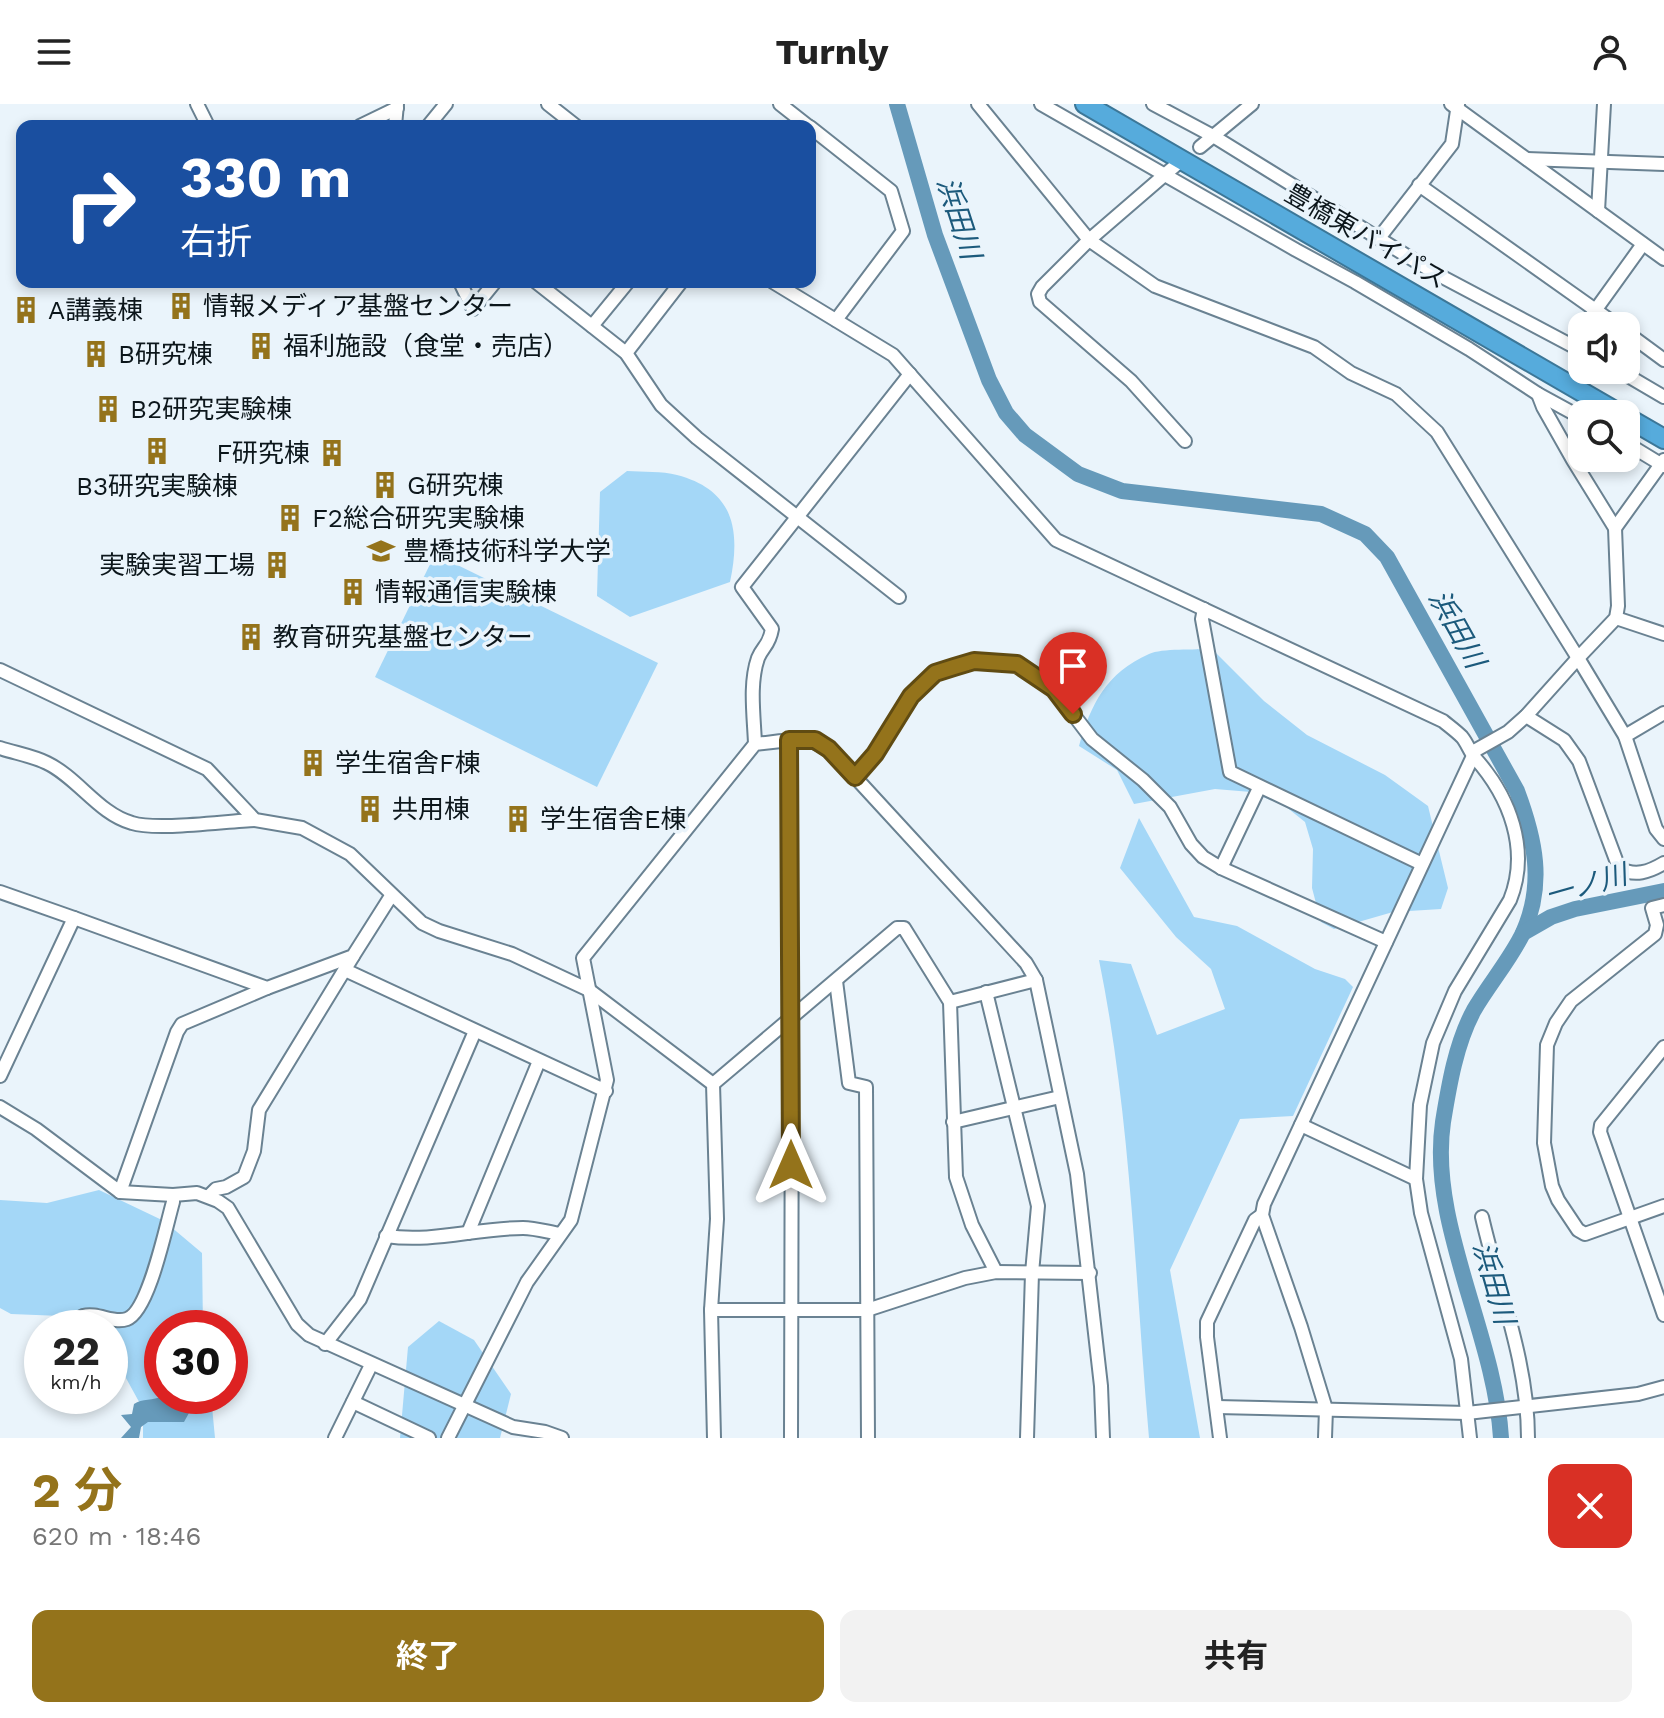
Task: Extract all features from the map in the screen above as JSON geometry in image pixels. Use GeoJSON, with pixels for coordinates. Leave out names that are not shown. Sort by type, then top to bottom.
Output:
{"type":"FeatureCollection","features":[{"type":"Feature","properties":{"kind":"highway","name":"豊橋東バイパス"},"geometry":{"type":"LineString","coordinates":[[1085,104],[1596,400]]}},
{"type":"Feature","properties":{"kind":"highway"},"geometry":{"type":"LineString","coordinates":[[1640,425],[1664,439]]}},
{"type":"Feature","properties":{"kind":"street"},"geometry":{"type":"LineString","coordinates":[[433,120],[446,104]]}},
{"type":"Feature","properties":{"kind":"street"},"geometry":{"type":"LineString","coordinates":[[548,104],[568,120]]}},
{"type":"Feature","properties":{"kind":"street"},"geometry":{"type":"LineString","coordinates":[[780,104],[800,120]]}},
{"type":"Feature","properties":{"kind":"street"},"geometry":{"type":"LineString","coordinates":[[978,104],[1089,240],[1155,286],[1314,347],[1351,373],[1396,394],[1437,432],[1625,736],[1656,829],[1664,839]]}},
{"type":"Feature","properties":{"kind":"street"},"geometry":{"type":"LineString","coordinates":[[1041,104],[1355,282],[1568,410]]}},
{"type":"Feature","properties":{"kind":"street"},"geometry":{"type":"LineString","coordinates":[[1153,104],[1213,136],[1433,272],[1568,344]]}},
{"type":"Feature","properties":{"kind":"street"},"geometry":{"type":"LineString","coordinates":[[1200,147],[1252,104]]}},
{"type":"Feature","properties":{"kind":"street"},"geometry":{"type":"LineString","coordinates":[[1598,211],[1604,104]]}},
{"type":"Feature","properties":{"kind":"street"},"geometry":{"type":"LineString","coordinates":[[371,120],[397,106]]}},
{"type":"Feature","properties":{"kind":"street"},"geometry":{"type":"LineString","coordinates":[[1379,238],[1452,144],[1455,106]]}},
{"type":"Feature","properties":{"kind":"street"},"geometry":{"type":"LineString","coordinates":[[1455,106],[1664,259]]}},
{"type":"Feature","properties":{"kind":"street"},"geometry":{"type":"LineString","coordinates":[[816,133],[891,191],[903,231],[836,320]]}},
{"type":"Feature","properties":{"kind":"street"},"geometry":{"type":"LineString","coordinates":[[1526,159],[1664,164]]}},
{"type":"Feature","properties":{"kind":"street"},"geometry":{"type":"LineString","coordinates":[[1176,165],[1089,240],[1038,294],[1040,302],[1131,381],[1185,441]]}},
{"type":"Feature","properties":{"kind":"street"},"geometry":{"type":"LineString","coordinates":[[1419,185],[1600,312]]}},
{"type":"Feature","properties":{"kind":"street"},"geometry":{"type":"LineString","coordinates":[[1594,312],[1643,244]]}},
{"type":"Feature","properties":{"kind":"street"},"geometry":{"type":"LineString","coordinates":[[463,288],[473,309],[490,288]]}},
{"type":"Feature","properties":{"kind":"street"},"geometry":{"type":"LineString","coordinates":[[544,288],[626,353],[661,405],[697,438],[899,597]]}},
{"type":"Feature","properties":{"kind":"street"},"geometry":{"type":"LineString","coordinates":[[592,326],[623,288]]}},
{"type":"Feature","properties":{"kind":"street"},"geometry":{"type":"LineString","coordinates":[[626,353],[676,288]]}},
{"type":"Feature","properties":{"kind":"street"},"geometry":{"type":"LineString","coordinates":[[780,288],[893,355],[1056,540],[1443,721],[1464,739],[1485,767],[1515,826],[1519,858],[1516,886],[1455,991],[1433,1043],[1420,1105],[1416,1179],[1421,1213],[1461,1359],[1470,1413],[1470,1438]]}},
{"type":"Feature","properties":{"kind":"street"},"geometry":{"type":"LineString","coordinates":[[1640,342],[1664,360]]}},
{"type":"Feature","properties":{"kind":"street"},"geometry":{"type":"LineString","coordinates":[[448,1438],[527,1282],[571,1220],[607,1080],[583,958],[755,744],[754,681],[759,656],[769,642],[772,629],[742,587],[910,374]]}},
{"type":"Feature","properties":{"kind":"street"},"geometry":{"type":"LineString","coordinates":[[1640,383],[1664,397]]}},
{"type":"Feature","properties":{"kind":"street"},"geometry":{"type":"LineString","coordinates":[[1325,1438],[1326,1409],[1262,1215],[1264,1204],[1474,753],[1508,732],[1526,716],[1616,618],[1618,552],[1615,528],[1558,434],[1538,394]]}},
{"type":"Feature","properties":{"kind":"street"},"geometry":{"type":"LineString","coordinates":[[1615,528],[1663,464],[1640,451]]}},
{"type":"Feature","properties":{"kind":"street"},"geometry":{"type":"LineString","coordinates":[[1204,609],[1202,619],[1230,772],[1422,864]]}},
{"type":"Feature","properties":{"kind":"street"},"geometry":{"type":"LineString","coordinates":[[1616,618],[1664,634]]}},
{"type":"Feature","properties":{"kind":"street"},"geometry":{"type":"LineString","coordinates":[[855,777],[875,754],[911,696],[935,673],[974,661],[1017,664],[1054,689],[1092,739],[1170,807],[1191,844],[1203,857],[1386,942]]}},
{"type":"Feature","properties":{"kind":"street"},"geometry":{"type":"LineString","coordinates":[[0,670],[207,769],[255,820]]}},
{"type":"Feature","properties":{"kind":"street"},"geometry":{"type":"LineString","coordinates":[[1625,736],[1664,713]]}},
{"type":"Feature","properties":{"kind":"street"},"geometry":{"type":"LineString","coordinates":[[1526,716],[1564,740],[1579,761],[1619,868],[1641,874],[1664,863]]}},
{"type":"Feature","properties":{"kind":"street"},"geometry":{"type":"LineString","coordinates":[[789,740],[791,1438]]}},
{"type":"Feature","properties":{"kind":"street"},"geometry":{"type":"LineString","coordinates":[[755,744],[815,740],[829,749],[1026,963],[1036,980],[1077,1174],[1090,1273],[1103,1438]]}},
{"type":"Feature","properties":{"kind":"street"},"geometry":{"type":"LineString","coordinates":[[0,748],[48,763],[117,817],[133,824],[155,826],[255,820],[302,828],[350,854],[422,923],[512,954],[589,990],[713,1084]]}},
{"type":"Feature","properties":{"kind":"street"},"geometry":{"type":"LineString","coordinates":[[1221,868],[1259,788]]}},
{"type":"Feature","properties":{"kind":"street"},"geometry":{"type":"LineString","coordinates":[[0,892],[267,988]]}},
{"type":"Feature","properties":{"kind":"street"},"geometry":{"type":"LineString","coordinates":[[209,1196],[216,1189],[244,1177],[254,1151],[259,1110],[391,896]]}},
{"type":"Feature","properties":{"kind":"street"},"geometry":{"type":"LineString","coordinates":[[1664,905],[1652,908],[1657,925],[1655,934],[1571,1001],[1556,1023],[1547,1045],[1544,1143],[1552,1186],[1558,1200],[1578,1230],[1585,1234],[1664,1206]]}},
{"type":"Feature","properties":{"kind":"street"},"geometry":{"type":"LineString","coordinates":[[0,1076],[74,918]]}},
{"type":"Feature","properties":{"kind":"street"},"geometry":{"type":"LineString","coordinates":[[713,1084],[897,928],[904,928],[950,1002],[956,1177],[972,1225],[996,1272]]}},
{"type":"Feature","properties":{"kind":"street"},"geometry":{"type":"LineString","coordinates":[[120,1192],[182,1024],[353,956]]}},
{"type":"Feature","properties":{"kind":"street"},"geometry":{"type":"LineString","coordinates":[[345,970],[606,1091]]}},
{"type":"Feature","properties":{"kind":"street"},"geometry":{"type":"LineString","coordinates":[[950,1002],[1036,980]]}},
{"type":"Feature","properties":{"kind":"street"},"geometry":{"type":"LineString","coordinates":[[836,981],[849,1083],[866,1087],[868,1438]]}},
{"type":"Feature","properties":{"kind":"street"},"geometry":{"type":"LineString","coordinates":[[986,992],[1038,1206],[1032,1273],[1027,1438]]}},
{"type":"Feature","properties":{"kind":"street"},"geometry":{"type":"LineString","coordinates":[[325,1344],[360,1299],[475,1031]]}},
{"type":"Feature","properties":{"kind":"street"},"geometry":{"type":"LineString","coordinates":[[1664,1047],[1601,1125],[1600,1132],[1664,1315]]}},
{"type":"Feature","properties":{"kind":"street"},"geometry":{"type":"LineString","coordinates":[[468,1233],[539,1061]]}},
{"type":"Feature","properties":{"kind":"street"},"geometry":{"type":"LineString","coordinates":[[713,1084],[717,1219],[711,1310],[714,1438]]}},
{"type":"Feature","properties":{"kind":"street"},"geometry":{"type":"LineString","coordinates":[[953,1122],[1060,1097]]}},
{"type":"Feature","properties":{"kind":"street"},"geometry":{"type":"LineString","coordinates":[[0,1107],[36,1129],[120,1192],[197,1193],[209,1196],[228,1208],[297,1324],[309,1335],[513,1427],[562,1438]]}},
{"type":"Feature","properties":{"kind":"street"},"geometry":{"type":"LineString","coordinates":[[1301,1125],[1416,1179]]}},
{"type":"Feature","properties":{"kind":"street"},"geometry":{"type":"LineString","coordinates":[[128,1319],[144,1300],[173,1195]]}},
{"type":"Feature","properties":{"kind":"street"},"geometry":{"type":"LineString","coordinates":[[1220,1438],[1207,1322],[1255,1220],[1262,1215]]}},
{"type":"Feature","properties":{"kind":"street"},"geometry":{"type":"LineString","coordinates":[[1482,1217],[1521,1361],[1528,1438]]}},
{"type":"Feature","properties":{"kind":"street"},"geometry":{"type":"LineString","coordinates":[[386,1236],[439,1238],[524,1228],[560,1234]]}},
{"type":"Feature","properties":{"kind":"street"},"geometry":{"type":"LineString","coordinates":[[711,1310],[867,1310],[965,1278],[996,1272],[1090,1273]]}},
{"type":"Feature","properties":{"kind":"street"},"geometry":{"type":"LineString","coordinates":[[335,1438],[371,1365]]}},
{"type":"Feature","properties":{"kind":"street"},"geometry":{"type":"LineString","coordinates":[[1217,1407],[1470,1413],[1638,1394],[1664,1387]]}},
{"type":"Feature","properties":{"kind":"street"},"geometry":{"type":"LineString","coordinates":[[353,1402],[429,1438]]}},
{"type":"Feature","properties":{"kind":"shaded area"},"geometry":{"type":"Polygon","coordinates":[[[627,471],[677,475],[711,491],[722,502],[733,529],[730,582],[630,617],[597,596],[600,492],[627,471]]]}},
{"type":"Feature","properties":{"kind":"shaded area"},"geometry":{"type":"Polygon","coordinates":[[[435,554],[658,663],[597,787],[375,677],[435,554]]]}},
{"type":"Feature","properties":{"kind":"shaded area"},"geometry":{"type":"Polygon","coordinates":[[[1212,649],[1264,701],[1307,735],[1385,775],[1428,806],[1448,888],[1441,909],[1393,912],[1334,929],[1321,922],[1312,888],[1313,849],[1305,822],[1285,806],[1251,792],[1215,789],[1134,804],[1117,770],[1079,746],[1095,703],[1122,670],[1155,652],[1212,649]]]}},
{"type":"Feature","properties":{"kind":"shaded area"},"geometry":{"type":"Polygon","coordinates":[[[1139,818],[1194,917],[1237,926],[1315,969],[1345,979],[1353,987],[1293,1116],[1240,1119],[1170,1270],[1200,1438],[1149,1438],[1125,1138],[1099,960],[1131,964],[1157,1035],[1225,1009],[1211,969],[1176,937],[1120,868],[1139,818]]]}},
{"type":"Feature","properties":{"kind":"shaded area"},"geometry":{"type":"Polygon","coordinates":[[[99,1190],[164,1221],[202,1253],[203,1310],[144,1310],[144,1414],[213,1414],[215,1438],[143,1438],[143,1409],[128,1382],[128,1310],[24,1310],[24,1315],[11,1314],[0,1308],[0,1200],[47,1203],[99,1190]]]}},
{"type":"Feature","properties":{"kind":"shaded area"},"geometry":{"type":"Polygon","coordinates":[[[439,1321],[474,1340],[511,1394],[500,1438],[400,1438],[408,1347],[439,1321]]]}},
{"type":"Feature","properties":{"kind":"shaded area"},"geometry":{"type":"Polygon","coordinates":[[[144,1400],[144,1414],[188,1414],[184,1422],[148,1422],[141,1427],[139,1438],[121,1438],[131,1427],[121,1415],[132,1414],[137,1402],[144,1400]]]}},
{"type":"Feature","properties":{"kind":"waterway","name":"浜田川"},"geometry":{"type":"LineString","coordinates":[[897,104],[935,235],[989,380],[1006,413],[1025,435],[1078,474],[1122,491],[1321,514],[1365,534],[1387,557],[1517,791],[1533,844],[1534,897],[1523,933],[1474,1010],[1462,1036],[1445,1108],[1441,1160],[1453,1239],[1487,1359],[1501,1438]]}},
{"type":"Feature","properties":{"kind":"waterway","name":"一ノ川"},"geometry":{"type":"LineString","coordinates":[[1523,933],[1551,917],[1575,909],[1664,891]]}},
{"type":"Feature","properties":{"kind":"place","name":"情報メディア基盤センター"},"geometry":{"type":"Point","coordinates":[181,306]}},
{"type":"Feature","properties":{"kind":"place","name":"A講義棟"},"geometry":{"type":"Point","coordinates":[26,310]}},
{"type":"Feature","properties":{"kind":"place","name":"福利施設（食堂・売店）"},"geometry":{"type":"Point","coordinates":[261,346]}},
{"type":"Feature","properties":{"kind":"place","name":"B研究棟"},"geometry":{"type":"Point","coordinates":[96,354]}},
{"type":"Feature","properties":{"kind":"place","name":"B2研究実験棟"},"geometry":{"type":"Point","coordinates":[108,409]}},
{"type":"Feature","properties":{"kind":"place","name":"B3研究実験棟"},"geometry":{"type":"Point","coordinates":[157,451]}},
{"type":"Feature","properties":{"kind":"place","name":"F研究棟"},"geometry":{"type":"Point","coordinates":[332,453]}},
{"type":"Feature","properties":{"kind":"place","name":"G研究棟"},"geometry":{"type":"Point","coordinates":[385,485]}},
{"type":"Feature","properties":{"kind":"place","name":"F2総合研究実験棟"},"geometry":{"type":"Point","coordinates":[290,518]}},
{"type":"Feature","properties":{"kind":"place","name":"豊橋技術科学大学"},"geometry":{"type":"Point","coordinates":[381,551]}},
{"type":"Feature","properties":{"kind":"place","name":"実験実習工場"},"geometry":{"type":"Point","coordinates":[277,565]}},
{"type":"Feature","properties":{"kind":"place","name":"情報通信実験棟"},"geometry":{"type":"Point","coordinates":[353,592]}},
{"type":"Feature","properties":{"kind":"place","name":"教育研究基盤センター"},"geometry":{"type":"Point","coordinates":[251,637]}},
{"type":"Feature","properties":{"kind":"place","name":"学生宿舎F棟"},"geometry":{"type":"Point","coordinates":[313,763]}},
{"type":"Feature","properties":{"kind":"place","name":"共用棟"},"geometry":{"type":"Point","coordinates":[370,809]}},
{"type":"Feature","properties":{"kind":"place","name":"学生宿舎E棟"},"geometry":{"type":"Point","coordinates":[518,819]}},
{"type":"Feature","properties":{"kind":"route"},"geometry":{"type":"LineString","coordinates":[[791,1165],[789,740],[815,740],[829,749],[855,777],[875,754],[911,696],[923,684],[935,673],[974,661],[1017,664],[1054,689],[1073,714]]}}]}
